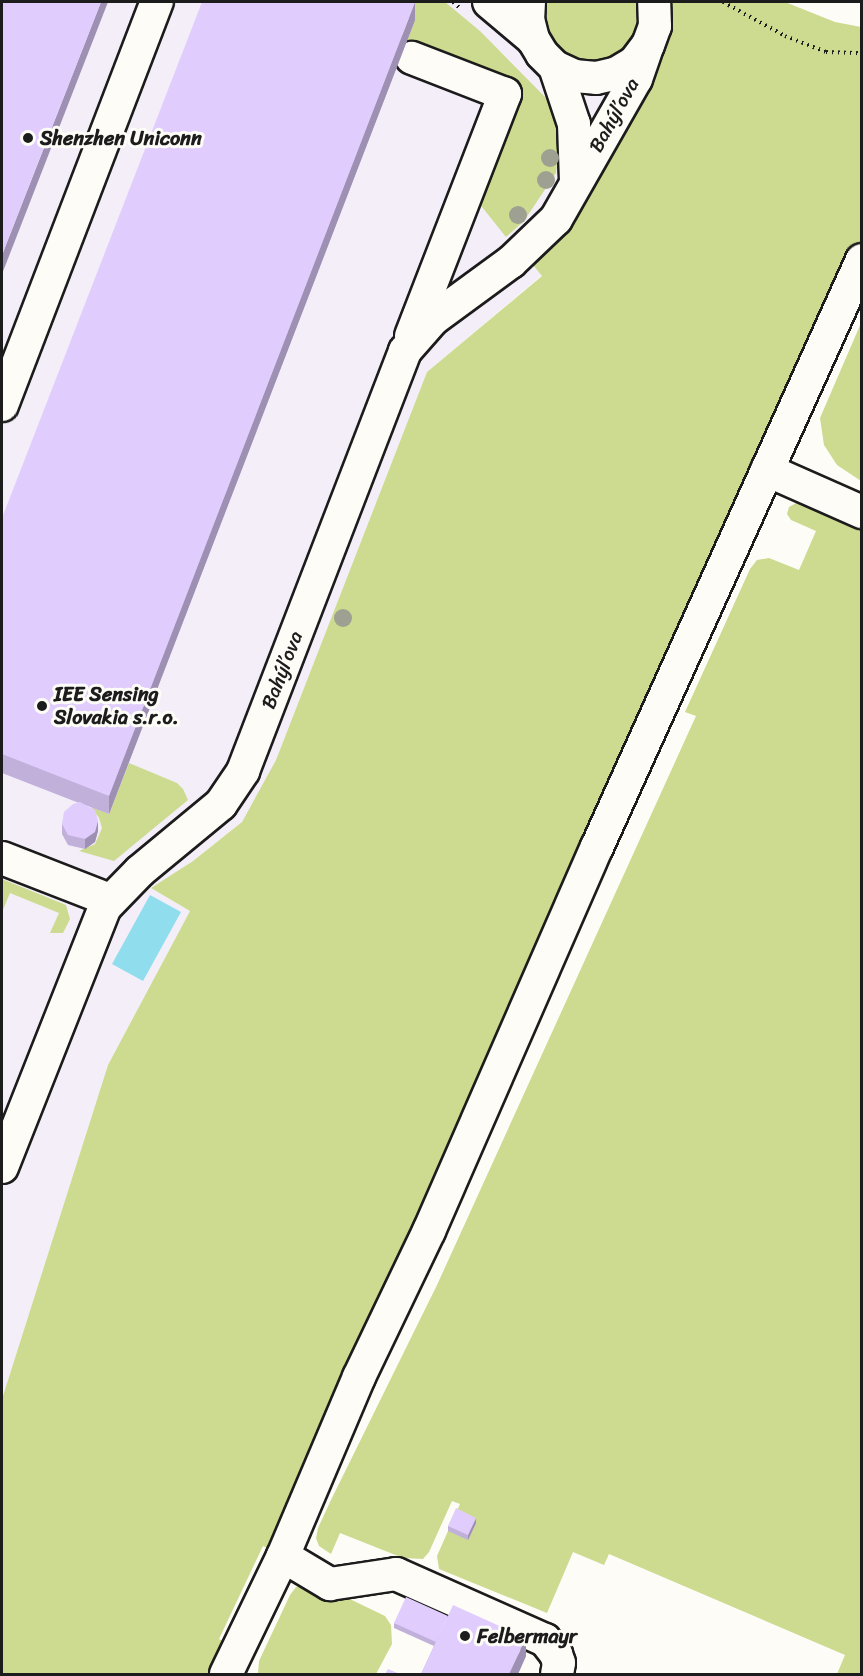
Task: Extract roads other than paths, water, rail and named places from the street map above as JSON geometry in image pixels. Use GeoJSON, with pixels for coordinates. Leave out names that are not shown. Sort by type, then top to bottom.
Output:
{"type":"FeatureCollection","features":[{"type":"Feature","properties":{"kind":"lane"},"geometry":{"type":"LineString","coordinates":[[2,405],[157,2]]}},
{"type":"Feature","properties":{"kind":"lane"},"geometry":{"type":"LineString","coordinates":[[489,2],[533,39]]}},
{"type":"Feature","properties":{"kind":"lane","name":"Bahýľova"},"geometry":{"type":"LineString","coordinates":[[529,2],[528,20],[533,39],[542,54],[555,67],[574,75],[596,78],[617,73],[635,62],[648,45]]}},
{"type":"Feature","properties":{"kind":"lane","name":"Bahýľova"},"geometry":{"type":"LineString","coordinates":[[2,1167],[88,946],[110,900],[140,871],[221,804],[243,771],[405,351],[446,308],[511,262],[543,234],[556,219],[636,80],[655,26],[654,2]]}},
{"type":"Feature","properties":{"kind":"lane"},"geometry":{"type":"LineString","coordinates":[[405,351],[505,94],[412,58]]}},
{"type":"Feature","properties":{"kind":"lane","name":"Bahýľova"},"geometry":{"type":"LineString","coordinates":[[555,67],[574,124],[576,183]]}},
{"type":"Feature","properties":{"kind":"lane"},"geometry":{"type":"LineString","coordinates":[[225,1674],[283,1556],[359,1377],[429,1231],[597,847],[861,260]]}},
{"type":"Feature","properties":{"kind":"lane"},"geometry":{"type":"LineString","coordinates":[[767,470],[861,512]]}},
{"type":"Feature","properties":{"kind":"lane"},"geometry":{"type":"LineString","coordinates":[[2,858],[110,900]]}},
{"type":"Feature","properties":{"kind":"lane"},"geometry":{"type":"LineString","coordinates":[[283,1556],[330,1584],[396,1574],[545,1640],[556,1654],[559,1663],[558,1674]]}},
{"type":"Feature","properties":{"kind":"water"},"geometry":{"type":"Polygon","coordinates":[[[150,895],[181,912],[143,981],[112,964],[150,895]]]}},
{"type":"Feature","properties":{"kind":"place","name":"Shenzhen Uniconn"},"geometry":{"type":"Point","coordinates":[28,138]}},
{"type":"Feature","properties":{"kind":"place","name":"IEE Sensing Slovakia s.r.o."},"geometry":{"type":"Point","coordinates":[42,706]}},
{"type":"Feature","properties":{"kind":"place","name":"Felbermayr"},"geometry":{"type":"Point","coordinates":[465,1636]}}]}
